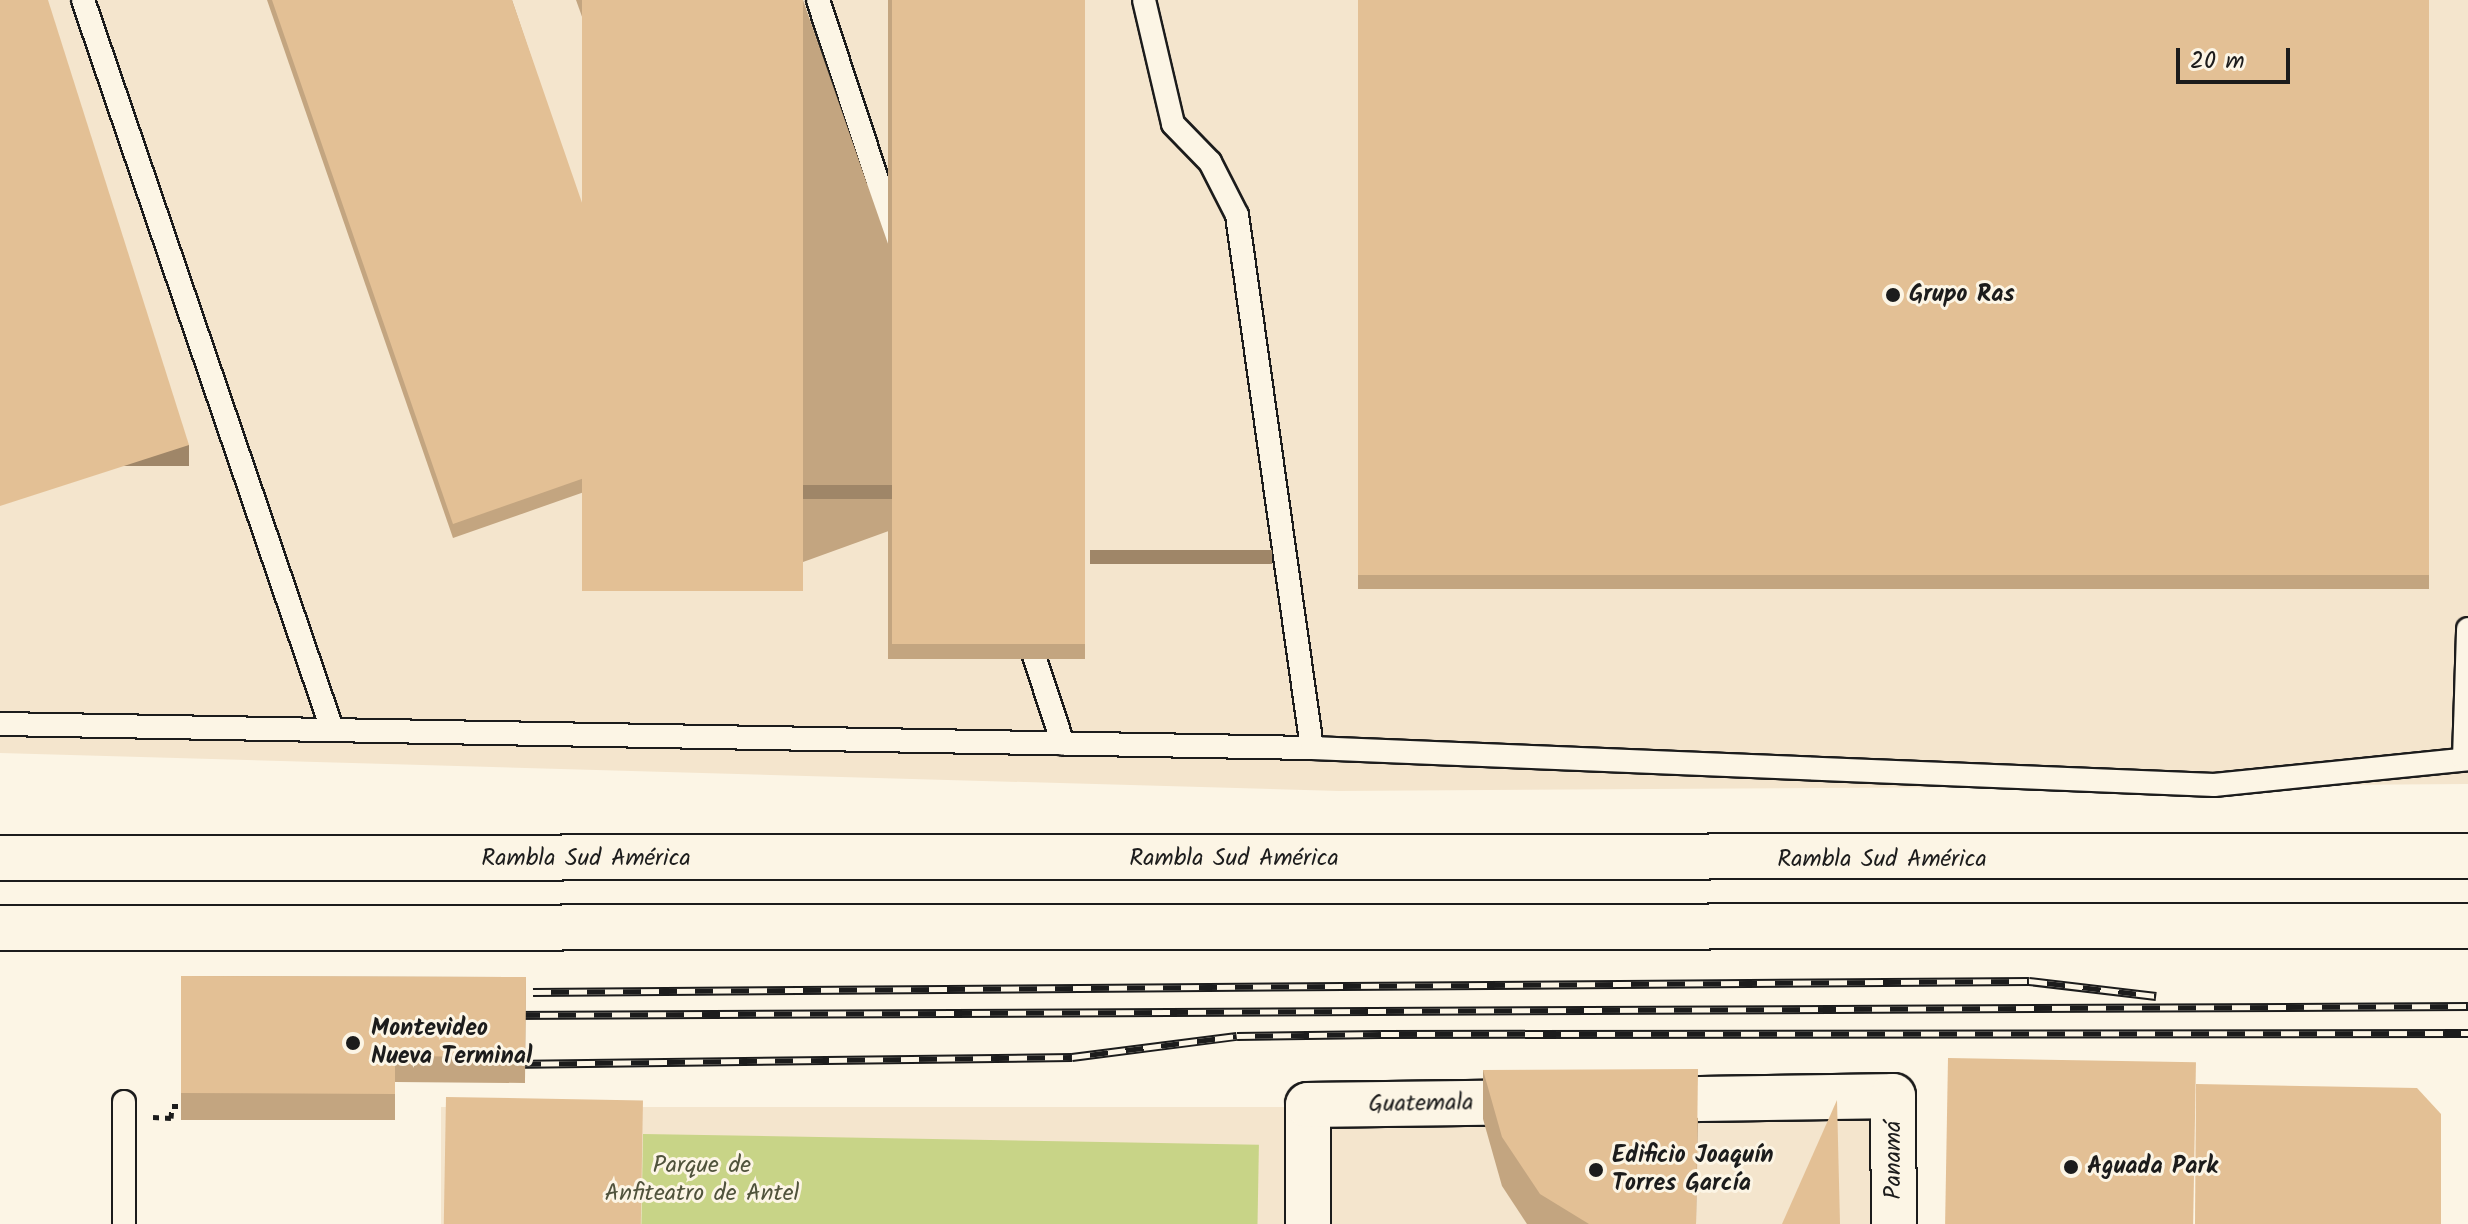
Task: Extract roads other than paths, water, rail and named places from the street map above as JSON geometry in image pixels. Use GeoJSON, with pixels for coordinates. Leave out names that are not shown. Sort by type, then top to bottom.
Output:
{"type":"FeatureCollection","features":[{"type":"Feature","properties":{"kind":"main road","name":"Rambla Sud América"},"geometry":{"type":"LineString","coordinates":[[0,858],[2468,856]]}},
{"type":"Feature","properties":{"kind":"main road"},"geometry":{"type":"LineString","coordinates":[[0,928],[2468,926]]}},
{"type":"Feature","properties":{"kind":"main road","name":"Guatemala"},"geometry":{"type":"LineString","coordinates":[[1308,1224],[1308,1105],[1893,1096]]}},
{"type":"Feature","properties":{"kind":"main road","name":"Panamá"},"geometry":{"type":"LineString","coordinates":[[1893,1096],[1894,1224]]}},
{"type":"Feature","properties":{"kind":"lane"},"geometry":{"type":"LineString","coordinates":[[83,0],[331,726]]}},
{"type":"Feature","properties":{"kind":"lane"},"geometry":{"type":"LineString","coordinates":[[818,0],[1063,744]]}},
{"type":"Feature","properties":{"kind":"lane"},"geometry":{"type":"LineString","coordinates":[[1144,0],[1173,124],[1210,162],[1237,215],[1312,748]]}},
{"type":"Feature","properties":{"kind":"lane"},"geometry":{"type":"LineString","coordinates":[[0,724],[331,726],[1312,748],[2214,785],[2466,759],[2468,629]]}},
{"type":"Feature","properties":{"kind":"lane"},"geometry":{"type":"LineString","coordinates":[[124,1102],[124,1224]]}},
{"type":"Feature","properties":{"kind":"railway"},"geometry":{"type":"LineString","coordinates":[[533,992],[2029,981],[2156,996]]}},
{"type":"Feature","properties":{"kind":"railway"},"geometry":{"type":"LineString","coordinates":[[504,1015],[2468,1006]]}},
{"type":"Feature","properties":{"kind":"railway"},"geometry":{"type":"LineString","coordinates":[[505,1064],[1072,1057],[1237,1036],[2468,1033]]}},
{"type":"Feature","properties":{"kind":"place","name":"Grupo Ras"},"geometry":{"type":"Point","coordinates":[1893,295]}},
{"type":"Feature","properties":{"kind":"place","name":"Montevideo Nueva Terminal"},"geometry":{"type":"Point","coordinates":[353,1043]}},
{"type":"Feature","properties":{"kind":"place","name":"Aguada Park"},"geometry":{"type":"Point","coordinates":[2071,1167]}},
{"type":"Feature","properties":{"kind":"place","name":"Edificio Joaquín Torres García"},"geometry":{"type":"Point","coordinates":[1596,1170]}},
{"type":"Feature","properties":{"kind":"park label","name":"Parque de Anfiteatro de Antel"},"geometry":{"type":"Point","coordinates":[702,1180]}}]}
